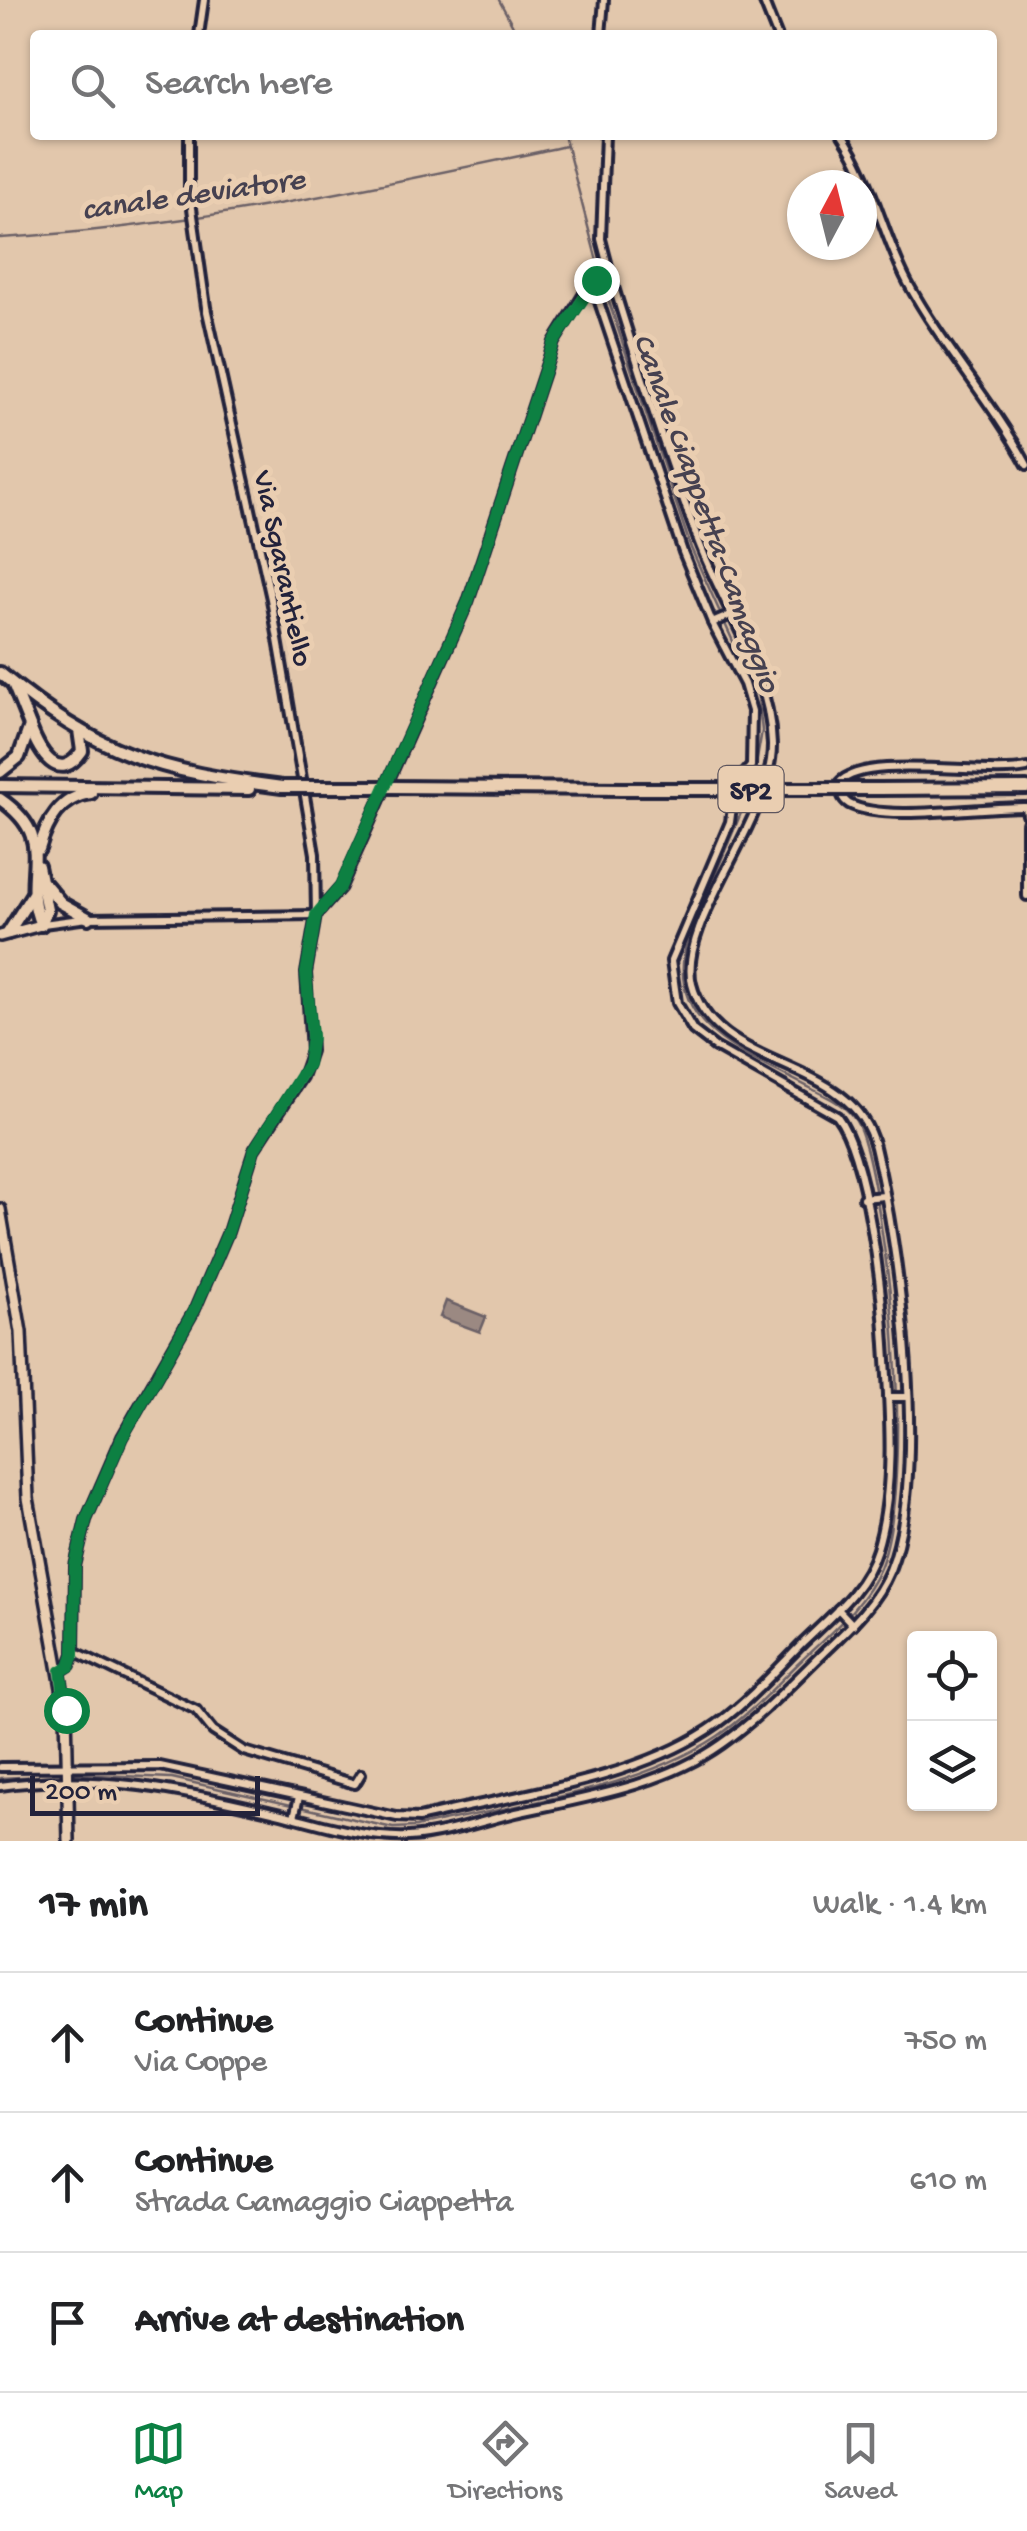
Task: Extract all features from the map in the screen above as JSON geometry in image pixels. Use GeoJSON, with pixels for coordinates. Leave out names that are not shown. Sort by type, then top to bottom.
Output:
{"type":"FeatureCollection","features":[{"type":"Feature","properties":{"kind":"main road"},"geometry":{"type":"LineString","coordinates":[[0,672],[78,730],[125,756],[164,769],[282,787]]}},
{"type":"Feature","properties":{"kind":"main road"},"geometry":{"type":"LineString","coordinates":[[10,681],[22,698],[40,754],[48,763],[62,766],[82,751],[78,730]]}},
{"type":"Feature","properties":{"kind":"main road"},"geometry":{"type":"LineString","coordinates":[[0,772],[19,757],[30,726]]}},
{"type":"Feature","properties":{"kind":"main road","name":"SP2"},"geometry":{"type":"LineString","coordinates":[[0,786],[1027,788]]}},
{"type":"Feature","properties":{"kind":"main road"},"geometry":{"type":"LineString","coordinates":[[41,924],[33,894],[46,825],[60,807],[81,794],[132,787]]}},
{"type":"Feature","properties":{"kind":"main road"},"geometry":{"type":"LineString","coordinates":[[0,799],[30,826],[38,852]]}},
{"type":"Feature","properties":{"kind":"main road"},"geometry":{"type":"LineString","coordinates":[[38,864],[47,910],[41,924]]}},
{"type":"Feature","properties":{"kind":"main road"},"geometry":{"type":"LineString","coordinates":[[44,883],[61,903],[88,918]]}},
{"type":"Feature","properties":{"kind":"main road"},"geometry":{"type":"LineString","coordinates":[[4,934],[33,894]]}},
{"type":"Feature","properties":{"kind":"main road"},"geometry":{"type":"LineString","coordinates":[[4,934],[41,924]]}},
{"type":"Feature","properties":{"kind":"main road"},"geometry":{"type":"LineString","coordinates":[[0,1209],[21,1332],[28,1498],[61,1671],[69,1775],[69,1841]]}},
{"type":"Feature","properties":{"kind":"street"},"geometry":{"type":"LineString","coordinates":[[200,30],[204,0]]}},
{"type":"Feature","properties":{"kind":"street"},"geometry":{"type":"LineString","coordinates":[[601,30],[604,0]]}},
{"type":"Feature","properties":{"kind":"street"},"geometry":{"type":"LineString","coordinates":[[762,0],[776,30]]}},
{"type":"Feature","properties":{"kind":"street","name":"Via Sgarantiello"},"geometry":{"type":"LineString","coordinates":[[74,1651],[75,1566],[86,1520],[122,1438],[195,1309],[228,1232],[254,1150],[308,1064],[312,1036],[306,973],[316,915],[315,854],[292,706],[212,342],[194,232],[189,140]]}},
{"type":"Feature","properties":{"kind":"street"},"geometry":{"type":"LineString","coordinates":[[0,1766],[158,1785],[363,1833],[410,1837],[542,1807],[649,1781],[706,1755],[791,1684],[853,1624],[880,1590],[896,1553],[908,1396],[902,1313],[874,1140],[859,1111],[840,1091],[743,1043],[705,1014],[691,980],[694,946],[763,788],[772,755],[768,697],[700,543],[608,275],[601,239],[606,140]]}},
{"type":"Feature","properties":{"kind":"street"},"geometry":{"type":"LineString","coordinates":[[845,140],[888,245],[937,336],[1008,430],[1027,465]]}},
{"type":"Feature","properties":{"kind":"street"},"geometry":{"type":"LineString","coordinates":[[41,924],[88,918],[316,915],[340,887],[468,602],[536,384],[554,342],[594,280],[608,275]]}},
{"type":"Feature","properties":{"kind":"street"},"geometry":{"type":"LineString","coordinates":[[0,1786],[160,1766],[418,1818],[650,1761],[699,1736],[754,1694],[838,1609],[870,1569],[879,1544],[888,1397],[881,1293],[849,1132],[837,1116],[734,1059],[693,1030],[677,1003],[673,980],[676,942],[730,822],[735,784],[751,766],[752,728],[744,684],[712,623],[683,552],[594,280]]}},
{"type":"Feature","properties":{"kind":"street"},"geometry":{"type":"LineString","coordinates":[[642,427],[659,422]]}},
{"type":"Feature","properties":{"kind":"street"},"geometry":{"type":"LineString","coordinates":[[712,623],[732,615]]}},
{"type":"Feature","properties":{"kind":"street"},"geometry":{"type":"LineString","coordinates":[[1027,768],[878,770],[851,774],[839,783],[840,795],[850,804],[901,812],[1027,807],[1027,815]]}},
{"type":"Feature","properties":{"kind":"street"},"geometry":{"type":"LineString","coordinates":[[1027,824],[1027,896]]}},
{"type":"Feature","properties":{"kind":"street"},"geometry":{"type":"LineString","coordinates":[[712,859],[730,867]]}},
{"type":"Feature","properties":{"kind":"street"},"geometry":{"type":"LineString","coordinates":[[734,1059],[743,1043]]}},
{"type":"Feature","properties":{"kind":"street"},"geometry":{"type":"LineString","coordinates":[[863,1198],[884,1196]]}},
{"type":"Feature","properties":{"kind":"street"},"geometry":{"type":"LineString","coordinates":[[888,1397],[908,1396]]}},
{"type":"Feature","properties":{"kind":"street"},"geometry":{"type":"LineString","coordinates":[[838,1609],[853,1624]]}},
{"type":"Feature","properties":{"kind":"street"},"geometry":{"type":"LineString","coordinates":[[61,1671],[70,1666],[74,1651],[196,1710],[212,1731],[263,1760],[355,1784],[362,1774]]}},
{"type":"Feature","properties":{"kind":"street"},"geometry":{"type":"LineString","coordinates":[[538,1788],[542,1807]]}},
{"type":"Feature","properties":{"kind":"street"},"geometry":{"type":"LineString","coordinates":[[294,1817],[299,1797]]}},
{"type":"Feature","properties":{"kind":"shaded area"},"geometry":{"type":"Polygon","coordinates":[[[446,1301],[486,1317],[480,1332],[440,1317],[446,1301]]]}},
{"type":"Feature","properties":{"kind":"waterway","name":"Canale Ciappetta-Camaggio"},"geometry":{"type":"LineString","coordinates":[[499,0],[515,30]]}},
{"type":"Feature","properties":{"kind":"waterway","name":"Canale Ciappetta-Camaggio"},"geometry":{"type":"LineString","coordinates":[[565,140],[603,284],[691,548],[758,697],[762,731],[752,787]]}},
{"type":"Feature","properties":{"kind":"waterway","name":"canale deviatore"},"geometry":{"type":"LineString","coordinates":[[0,238],[214,215],[566,146]]}},
{"type":"Feature","properties":{"kind":"waterway","name":"Canale Ciappetta-Camaggio"},"geometry":{"type":"LineString","coordinates":[[71,1774],[172,1778],[393,1828],[416,1827],[572,1794],[650,1770],[718,1736],[762,1700],[865,1594],[887,1546],[895,1492],[897,1431],[891,1302],[876,1196],[863,1138],[852,1115],[837,1102],[718,1036],[687,997],[683,972],[687,941],[749,794]]}},
{"type":"Feature","properties":{"kind":"waterway","name":"Canale Ciappetta-Camaggio"},"geometry":{"type":"LineString","coordinates":[[0,1778],[63,1775]]}},
{"type":"Feature","properties":{"kind":"route"},"geometry":{"type":"LineString","coordinates":[[66,1710],[61,1671],[70,1666],[74,1654],[75,1566],[86,1520],[122,1438],[195,1309],[228,1232],[254,1150],[308,1064],[312,1036],[306,973],[316,915],[340,887],[468,602],[536,384],[554,342],[576,303],[596,280]]}}]}
